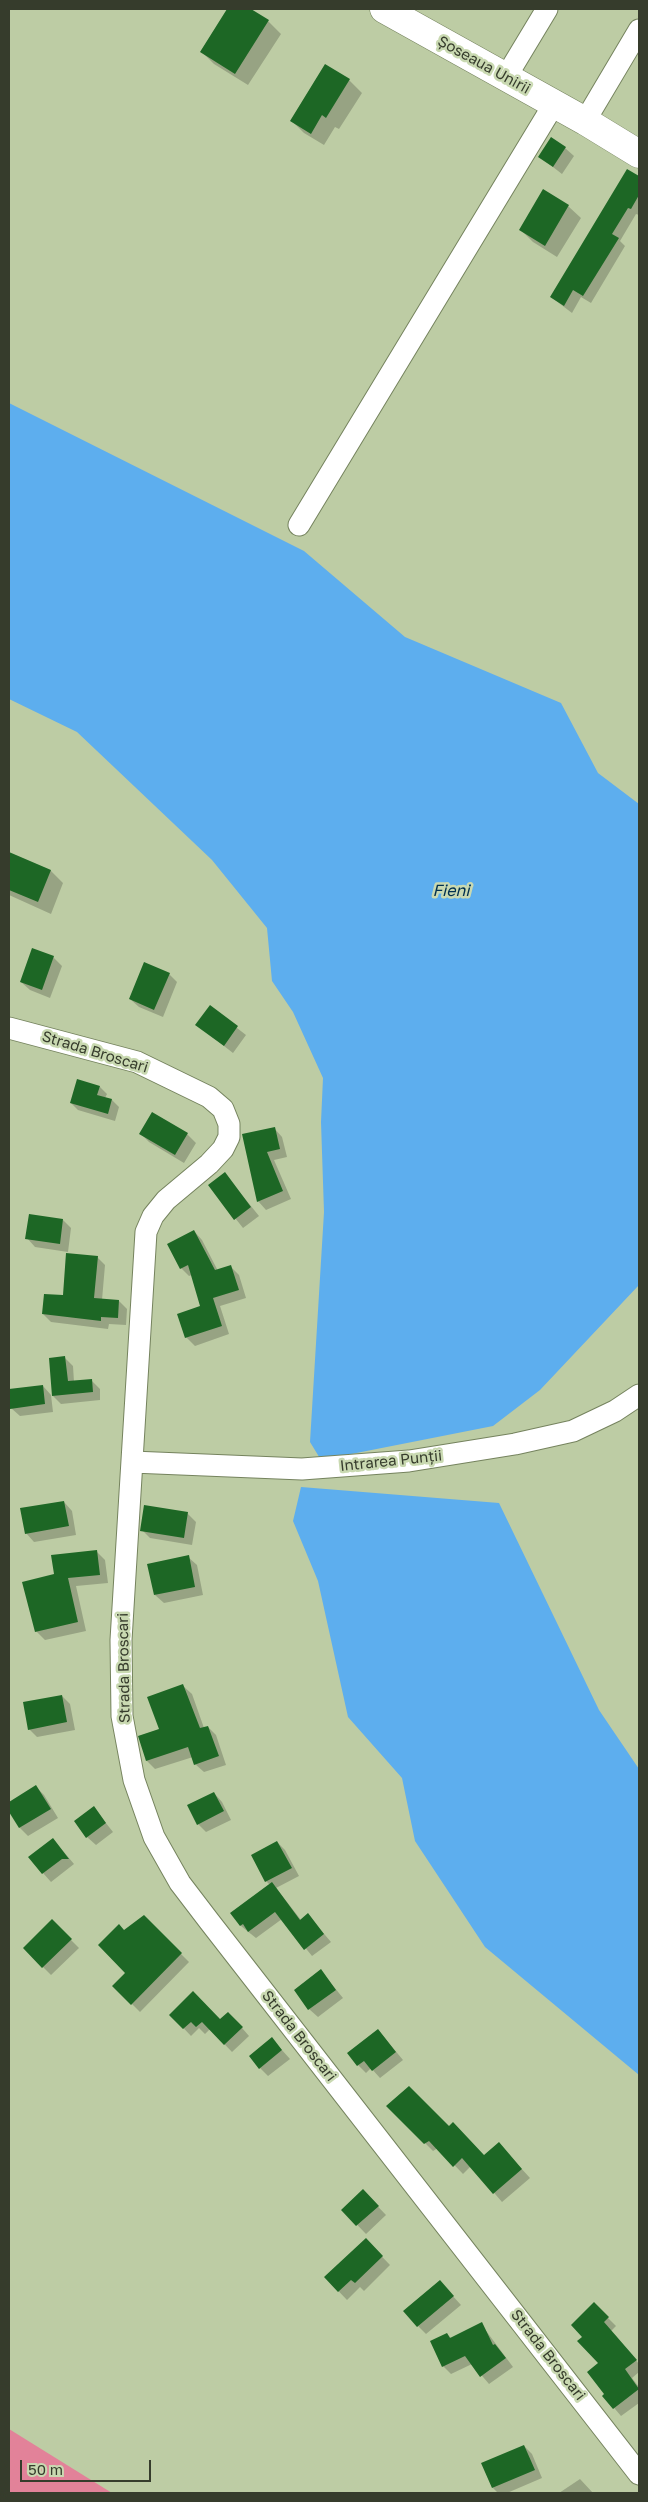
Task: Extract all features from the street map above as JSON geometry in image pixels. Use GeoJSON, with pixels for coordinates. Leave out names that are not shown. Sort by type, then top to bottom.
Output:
{"type":"FeatureCollection","features":[{"type":"Feature","properties":{"kind":"main road","name":"Șoseaua Unirii"},"geometry":{"type":"LineString","coordinates":[[384,9],[585,121],[639,154]]}},
{"type":"Feature","properties":{"kind":"street"},"geometry":{"type":"LineString","coordinates":[[506,77],[547,9]]}},
{"type":"Feature","properties":{"kind":"street"},"geometry":{"type":"LineString","coordinates":[[585,121],[639,30]]}},
{"type":"Feature","properties":{"kind":"street"},"geometry":{"type":"LineString","coordinates":[[299,525],[554,104]]}},
{"type":"Feature","properties":{"kind":"street","name":"Strada Broscari"},"geometry":{"type":"LineString","coordinates":[[9,1028],[144,1065],[209,1097],[223,1109],[228,1124],[229,1137],[223,1149],[209,1164],[166,1200],[152,1216],[146,1232],[121,1640],[122,1716],[134,1780],[154,1836],[180,1883],[639,2474]]}},
{"type":"Feature","properties":{"kind":"street","name":"Intrarea Punții"},"geometry":{"type":"LineString","coordinates":[[132,1462],[302,1469],[409,1461],[515,1444],[573,1431],[615,1411],[639,1395]]}},
{"type":"Feature","properties":{"kind":"shaded area"},"geometry":{"type":"Polygon","coordinates":[[[9,2429],[112,2493],[9,2493],[9,2429]]]}},
{"type":"Feature","properties":{"kind":"water","name":"Fieni"},"geometry":{"type":"Polygon","coordinates":[[[9,403],[304,551],[405,637],[561,703],[598,773],[639,804],[639,1285],[540,1390],[493,1426],[321,1460],[310,1442],[324,1212],[321,1122],[323,1078],[293,1012],[272,981],[267,928],[212,860],[77,732],[9,699],[9,403]]]}},
{"type":"Feature","properties":{"kind":"water"},"geometry":{"type":"Polygon","coordinates":[[[301,1487],[499,1503],[599,1710],[639,1769],[639,2075],[485,1947],[415,1841],[402,1778],[348,1717],[318,1581],[293,1521],[301,1487]]]}},
{"type":"Feature","properties":{"kind":"building"},"geometry":{"type":"Polygon","coordinates":[[[227,9],[251,9],[269,20],[235,74],[200,52],[227,9]]]}},
{"type":"Feature","properties":{"kind":"building"},"geometry":{"type":"Polygon","coordinates":[[[325,64],[350,79],[326,118],[322,115],[311,134],[290,121],[325,64]]]}},
{"type":"Feature","properties":{"kind":"building"},"geometry":{"type":"Polygon","coordinates":[[[551,137],[566,147],[553,167],[538,157],[551,137]]]}},
{"type":"Feature","properties":{"kind":"building"},"geometry":{"type":"Polygon","coordinates":[[[627,169],[639,176],[639,195],[631,209],[628,208],[612,234],[619,238],[583,296],[573,290],[564,306],[550,297],[627,169]]]}},
{"type":"Feature","properties":{"kind":"building"},"geometry":{"type":"Polygon","coordinates":[[[543,189],[569,205],[545,246],[519,230],[543,189]]]}},
{"type":"Feature","properties":{"kind":"building"},"geometry":{"type":"Polygon","coordinates":[[[9,852],[51,870],[38,902],[9,890],[9,852]]]}},
{"type":"Feature","properties":{"kind":"building"},"geometry":{"type":"Polygon","coordinates":[[[32,948],[54,956],[42,990],[20,982],[32,948]]]}},
{"type":"Feature","properties":{"kind":"building"},"geometry":{"type":"Polygon","coordinates":[[[144,962],[170,973],[154,1010],[129,999],[144,962]]]}},
{"type":"Feature","properties":{"kind":"building"},"geometry":{"type":"Polygon","coordinates":[[[210,1005],[238,1026],[224,1046],[195,1025],[210,1005]]]}},
{"type":"Feature","properties":{"kind":"building"},"geometry":{"type":"Polygon","coordinates":[[[77,1079],[100,1086],[97,1095],[112,1099],[108,1114],[70,1103],[77,1079]]]}},
{"type":"Feature","properties":{"kind":"building"},"geometry":{"type":"Polygon","coordinates":[[[152,1112],[188,1133],[175,1155],[139,1134],[152,1112]]]}},
{"type":"Feature","properties":{"kind":"building"},"geometry":{"type":"Polygon","coordinates":[[[275,1127],[280,1149],[267,1152],[283,1191],[257,1202],[242,1134],[275,1127]]]}},
{"type":"Feature","properties":{"kind":"building"},"geometry":{"type":"Polygon","coordinates":[[[225,1172],[251,1207],[234,1220],[208,1185],[225,1172]]]}},
{"type":"Feature","properties":{"kind":"building"},"geometry":{"type":"Polygon","coordinates":[[[29,1214],[63,1219],[60,1244],[25,1239],[29,1214]]]}},
{"type":"Feature","properties":{"kind":"building"},"geometry":{"type":"Polygon","coordinates":[[[194,1230],[215,1270],[231,1265],[239,1290],[213,1298],[222,1326],[185,1338],[177,1314],[200,1306],[188,1265],[180,1269],[167,1244],[194,1230]]]}},
{"type":"Feature","properties":{"kind":"building"},"geometry":{"type":"Polygon","coordinates":[[[66,1253],[98,1256],[94,1298],[119,1300],[118,1318],[101,1317],[101,1321],[42,1314],[44,1294],[63,1295],[66,1253]]]}},
{"type":"Feature","properties":{"kind":"building"},"geometry":{"type":"Polygon","coordinates":[[[65,1356],[68,1381],[92,1379],[93,1392],[52,1396],[49,1358],[65,1356]]]}},
{"type":"Feature","properties":{"kind":"building"},"geometry":{"type":"Polygon","coordinates":[[[43,1385],[45,1404],[10,1409],[9,1389],[43,1385]]]}},
{"type":"Feature","properties":{"kind":"building"},"geometry":{"type":"Polygon","coordinates":[[[64,1501],[69,1526],[25,1534],[20,1508],[64,1501]]]}},
{"type":"Feature","properties":{"kind":"building"},"geometry":{"type":"Polygon","coordinates":[[[144,1505],[188,1512],[184,1538],[140,1531],[144,1505]]]}},
{"type":"Feature","properties":{"kind":"building"},"geometry":{"type":"Polygon","coordinates":[[[97,1550],[100,1575],[68,1578],[78,1622],[35,1632],[22,1582],[54,1574],[51,1555],[97,1550]]]}},
{"type":"Feature","properties":{"kind":"building"},"geometry":{"type":"Polygon","coordinates":[[[189,1555],[195,1587],[154,1595],[147,1564],[189,1555]]]}},
{"type":"Feature","properties":{"kind":"building"},"geometry":{"type":"Polygon","coordinates":[[[183,1684],[200,1728],[208,1726],[219,1756],[194,1765],[188,1747],[146,1761],[138,1736],[159,1729],[147,1697],[183,1684]]]}},
{"type":"Feature","properties":{"kind":"building"},"geometry":{"type":"Polygon","coordinates":[[[62,1695],[67,1722],[28,1730],[23,1702],[62,1695]]]}},
{"type":"Feature","properties":{"kind":"building"},"geometry":{"type":"Polygon","coordinates":[[[36,1785],[51,1809],[19,1828],[9,1812],[9,1802],[36,1785]]]}},
{"type":"Feature","properties":{"kind":"building"},"geometry":{"type":"Polygon","coordinates":[[[214,1792],[224,1811],[197,1825],[187,1805],[214,1792]]]}},
{"type":"Feature","properties":{"kind":"building"},"geometry":{"type":"Polygon","coordinates":[[[94,1806],[106,1823],[86,1838],[74,1821],[94,1806]]]}},
{"type":"Feature","properties":{"kind":"building"},"geometry":{"type":"Polygon","coordinates":[[[53,1838],[69,1859],[62,1859],[42,1874],[28,1857],[53,1838]]]}},
{"type":"Feature","properties":{"kind":"building"},"geometry":{"type":"Polygon","coordinates":[[[277,1841],[292,1868],[265,1882],[251,1855],[277,1841]]]}},
{"type":"Feature","properties":{"kind":"building"},"geometry":{"type":"Polygon","coordinates":[[[272,1882],[300,1920],[308,1913],[324,1934],[304,1950],[275,1912],[248,1932],[243,1924],[240,1926],[230,1913],[272,1882]]]}},
{"type":"Feature","properties":{"kind":"building"},"geometry":{"type":"Polygon","coordinates":[[[144,1915],[182,1953],[131,2005],[112,1986],[125,1973],[98,1945],[119,1924],[124,1930],[144,1915]]]}},
{"type":"Feature","properties":{"kind":"building"},"geometry":{"type":"Polygon","coordinates":[[[52,1919],[72,1939],[42,1968],[23,1948],[52,1919]]]}},
{"type":"Feature","properties":{"kind":"building"},"geometry":{"type":"Polygon","coordinates":[[[321,1969],[336,1990],[308,2010],[294,1990],[321,1969]]]}},
{"type":"Feature","properties":{"kind":"building"},"geometry":{"type":"Polygon","coordinates":[[[193,1991],[220,2019],[228,2012],[243,2027],[224,2045],[202,2022],[196,2027],[191,2022],[183,2029],[169,2015],[193,1991]]]}},
{"type":"Feature","properties":{"kind":"building"},"geometry":{"type":"Polygon","coordinates":[[[378,2029],[396,2052],[372,2071],[364,2061],[357,2066],[347,2053],[378,2029]]]}},
{"type":"Feature","properties":{"kind":"building"},"geometry":{"type":"Polygon","coordinates":[[[272,2037],[282,2050],[259,2069],[249,2056],[272,2037]]]}},
{"type":"Feature","properties":{"kind":"building"},"geometry":{"type":"Polygon","coordinates":[[[409,2086],[449,2126],[453,2122],[484,2155],[499,2142],[522,2169],[493,2194],[462,2158],[453,2167],[429,2141],[424,2144],[386,2106],[409,2086]]]}},
{"type":"Feature","properties":{"kind":"building"},"geometry":{"type":"Polygon","coordinates":[[[363,2189],[379,2206],[356,2226],[341,2210],[363,2189]]]}},
{"type":"Feature","properties":{"kind":"building"},"geometry":{"type":"Polygon","coordinates":[[[366,2238],[383,2256],[355,2283],[351,2280],[338,2292],[324,2277],[366,2238]]]}},
{"type":"Feature","properties":{"kind":"building"},"geometry":{"type":"Polygon","coordinates":[[[440,2280],[454,2296],[417,2327],[403,2311],[440,2280]]]}},
{"type":"Feature","properties":{"kind":"building"},"geometry":{"type":"Polygon","coordinates":[[[594,2302],[609,2317],[604,2322],[637,2360],[625,2369],[639,2389],[613,2409],[602,2396],[604,2394],[587,2372],[598,2363],[577,2341],[582,2337],[571,2325],[594,2302]]]}},
{"type":"Feature","properties":{"kind":"building"},"geometry":{"type":"Polygon","coordinates":[[[482,2322],[493,2345],[495,2344],[506,2358],[480,2377],[465,2356],[442,2367],[430,2341],[447,2333],[450,2338],[482,2322]]]}},
{"type":"Feature","properties":{"kind":"building"},"geometry":{"type":"Polygon","coordinates":[[[524,2445],[535,2470],[492,2488],[481,2463],[524,2445]]]}}]}
